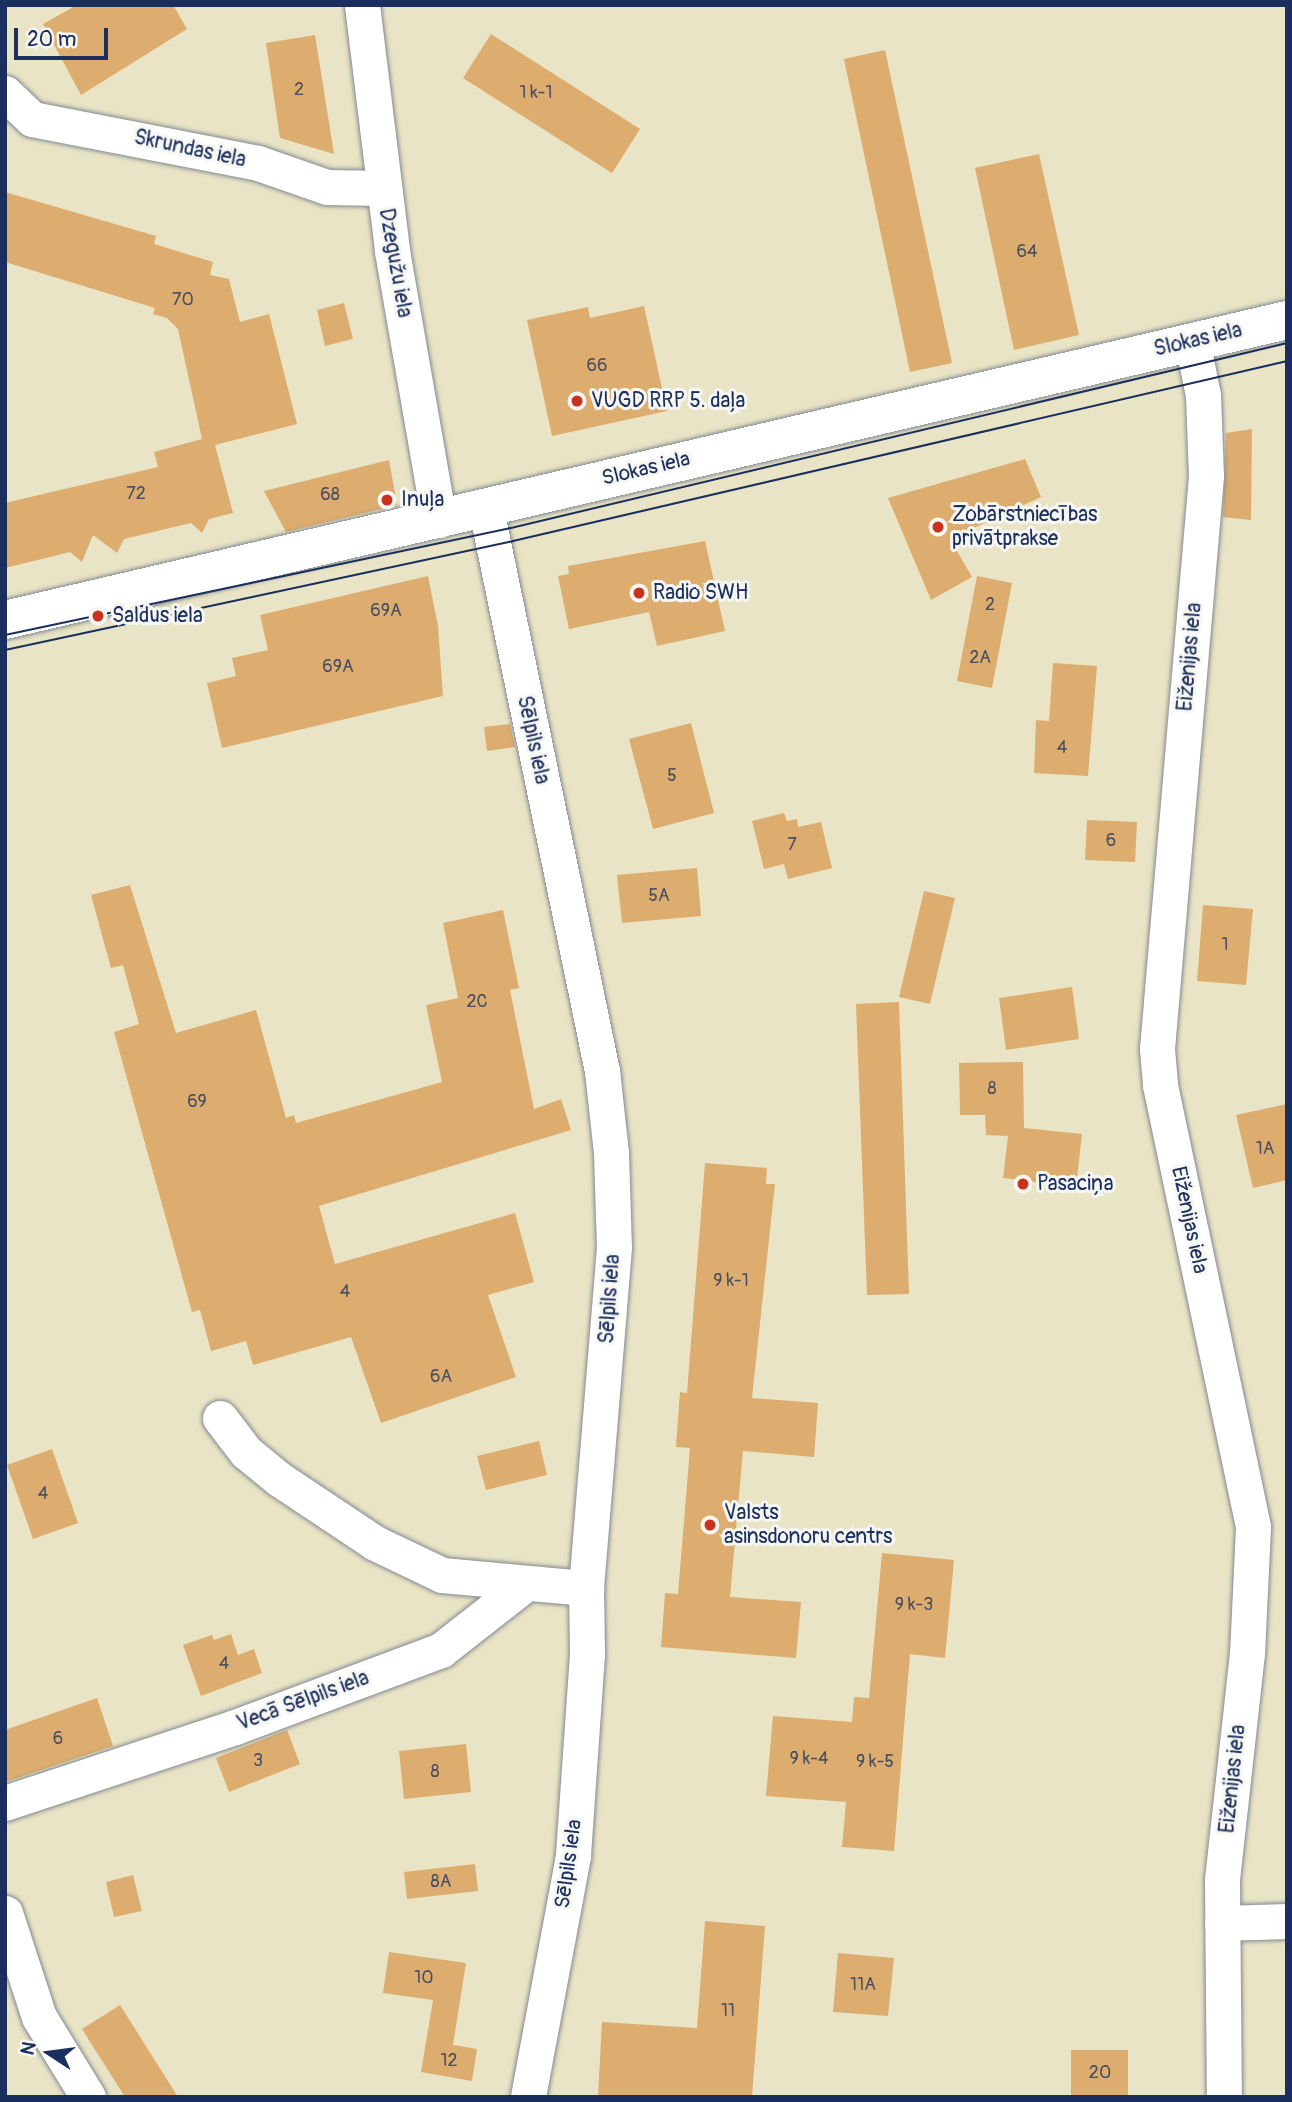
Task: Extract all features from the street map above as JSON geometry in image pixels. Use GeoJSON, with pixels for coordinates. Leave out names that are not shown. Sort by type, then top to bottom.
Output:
{"type":"FeatureCollection","features":[{"type":"Feature","properties":{"kind":"street","name":"Dzegužu iela"},"geometry":{"type":"LineString","coordinates":[[362,5],[383,188],[439,520]]}},
{"type":"Feature","properties":{"kind":"street","name":"Skrundas iela"},"geometry":{"type":"LineString","coordinates":[[5,93],[32,119],[258,163],[327,187],[383,188]]}},
{"type":"Feature","properties":{"kind":"street","name":"Slokas iela"},"geometry":{"type":"LineString","coordinates":[[5,620],[1287,320]]}},
{"type":"Feature","properties":{"kind":"street","name":"Eiženijas iela"},"geometry":{"type":"LineString","coordinates":[[1192,341],[1203,395],[1206,475],[1157,1069],[1253,1527],[1247,1653],[1222,1880],[1224,2097]]}},
{"type":"Feature","properties":{"kind":"street","name":"Sēlpils iela"},"geometry":{"type":"LineString","coordinates":[[486,509],[602,1071],[611,1153],[614,1247],[586,1588],[587,1654],[573,1856],[528,2097]]}},
{"type":"Feature","properties":{"kind":"street"},"geometry":{"type":"LineString","coordinates":[[220,1418],[247,1452],[279,1479],[375,1543],[442,1575],[524,1585],[586,1588]]}},
{"type":"Feature","properties":{"kind":"street","name":"Vecā Sēlpils iela"},"geometry":{"type":"LineString","coordinates":[[5,1803],[235,1727],[441,1650],[524,1585]]}},
{"type":"Feature","properties":{"kind":"street"},"geometry":{"type":"LineString","coordinates":[[5,1913],[39,2017],[88,2097]]}},
{"type":"Feature","properties":{"kind":"street"},"geometry":{"type":"LineString","coordinates":[[1222,1923],[1287,1921]]}},
{"type":"Feature","properties":{"kind":"building"},"geometry":{"type":"Polygon","coordinates":[[[77,5],[173,5],[187,29],[81,95],[43,24],[77,5]]]}},
{"type":"Feature","properties":{"kind":"building"},"geometry":{"type":"Polygon","coordinates":[[[491,34],[640,129],[612,173],[463,78],[491,34]]]}},
{"type":"Feature","properties":{"kind":"building"},"geometry":{"type":"Polygon","coordinates":[[[315,35],[334,154],[280,138],[266,43],[315,35]]]}},
{"type":"Feature","properties":{"kind":"building"},"geometry":{"type":"Polygon","coordinates":[[[885,50],[952,363],[910,372],[844,59],[885,50]]]}},
{"type":"Feature","properties":{"kind":"building"},"geometry":{"type":"Polygon","coordinates":[[[1039,154],[1079,335],[1014,350],[975,168],[1039,154]]]}},
{"type":"Feature","properties":{"kind":"building"},"geometry":{"type":"Polygon","coordinates":[[[5,192],[156,236],[154,244],[213,262],[210,275],[229,279],[240,322],[269,314],[297,424],[215,445],[233,513],[209,519],[202,533],[191,523],[124,539],[117,553],[93,535],[82,562],[70,552],[5,568],[5,503],[158,467],[154,452],[202,439],[178,329],[167,318],[153,314],[155,308],[5,262],[5,192]]]}},
{"type":"Feature","properties":{"kind":"building"},"geometry":{"type":"Polygon","coordinates":[[[344,303],[353,339],[325,346],[317,310],[344,303]]]}},
{"type":"Feature","properties":{"kind":"building"},"geometry":{"type":"Polygon","coordinates":[[[644,306],[667,411],[552,436],[527,320],[588,307],[590,318],[644,306]]]}},
{"type":"Feature","properties":{"kind":"building"},"geometry":{"type":"Polygon","coordinates":[[[1252,429],[1251,520],[1223,517],[1226,433],[1252,429]]]}},
{"type":"Feature","properties":{"kind":"building","name":"Zobārstniecības privātprakse"},"geometry":{"type":"Polygon","coordinates":[[[1025,459],[1041,497],[950,539],[972,577],[931,600],[888,498],[1025,459]]]}},
{"type":"Feature","properties":{"kind":"building"},"geometry":{"type":"Polygon","coordinates":[[[389,460],[397,505],[373,511],[286,532],[264,491],[389,460]]]}},
{"type":"Feature","properties":{"kind":"building","name":"Radio SWH"},"geometry":{"type":"Polygon","coordinates":[[[705,541],[725,631],[657,646],[649,612],[569,629],[558,576],[569,574],[568,566],[705,541]]]}},
{"type":"Feature","properties":{"kind":"building"},"geometry":{"type":"Polygon","coordinates":[[[428,576],[438,626],[443,696],[222,748],[207,683],[236,676],[232,658],[268,650],[260,615],[428,576]]]}},
{"type":"Feature","properties":{"kind":"building"},"geometry":{"type":"Polygon","coordinates":[[[977,576],[1012,583],[992,688],[957,681],[977,576]]]}},
{"type":"Feature","properties":{"kind":"building"},"geometry":{"type":"Polygon","coordinates":[[[1053,663],[1097,666],[1088,776],[1034,773],[1036,720],[1049,721],[1053,663]]]}},
{"type":"Feature","properties":{"kind":"building"},"geometry":{"type":"Polygon","coordinates":[[[691,723],[714,813],[653,829],[629,739],[691,723]]]}},
{"type":"Feature","properties":{"kind":"building"},"geometry":{"type":"Polygon","coordinates":[[[510,724],[515,747],[487,751],[484,727],[510,724]]]}},
{"type":"Feature","properties":{"kind":"building"},"geometry":{"type":"Polygon","coordinates":[[[784,813],[787,821],[797,819],[798,827],[821,822],[832,868],[788,879],[784,864],[764,869],[752,821],[784,813]]]}},
{"type":"Feature","properties":{"kind":"building"},"geometry":{"type":"Polygon","coordinates":[[[1087,820],[1137,822],[1135,862],[1085,860],[1087,820]]]}},
{"type":"Feature","properties":{"kind":"building"},"geometry":{"type":"Polygon","coordinates":[[[697,868],[701,916],[622,923],[617,875],[697,868]]]}},
{"type":"Feature","properties":{"kind":"building"},"geometry":{"type":"Polygon","coordinates":[[[130,885],[176,1033],[256,1010],[286,1118],[294,1115],[296,1123],[442,1082],[426,1005],[458,998],[443,923],[503,910],[519,988],[510,990],[534,1109],[561,1099],[571,1130],[319,1206],[335,1264],[515,1213],[534,1282],[488,1295],[516,1377],[381,1423],[351,1337],[253,1365],[246,1341],[211,1351],[200,1310],[192,1312],[114,1032],[139,1024],[123,965],[111,968],[91,895],[130,885]]]}},
{"type":"Feature","properties":{"kind":"building"},"geometry":{"type":"Polygon","coordinates":[[[924,891],[955,898],[930,1004],[899,997],[924,891]]]}},
{"type":"Feature","properties":{"kind":"building"},"geometry":{"type":"Polygon","coordinates":[[[1203,905],[1253,909],[1246,985],[1197,981],[1203,905]]]}},
{"type":"Feature","properties":{"kind":"building"},"geometry":{"type":"Polygon","coordinates":[[[1072,987],[1079,1039],[1006,1050],[999,998],[1072,987]]]}},
{"type":"Feature","properties":{"kind":"building"},"geometry":{"type":"Polygon","coordinates":[[[899,1002],[909,1294],[867,1295],[856,1004],[899,1002]]]}},
{"type":"Feature","properties":{"kind":"building"},"geometry":{"type":"Polygon","coordinates":[[[1023,1062],[1024,1128],[1082,1134],[1076,1187],[1003,1178],[1008,1136],[986,1135],[985,1115],[960,1115],[959,1063],[1023,1062]]]}},
{"type":"Feature","properties":{"kind":"building"},"geometry":{"type":"Polygon","coordinates":[[[1287,1104],[1287,1180],[1253,1188],[1236,1115],[1287,1104]]]}},
{"type":"Feature","properties":{"kind":"building"},"geometry":{"type":"Polygon","coordinates":[[[705,1163],[767,1168],[766,1184],[775,1184],[752,1398],[818,1403],[814,1457],[743,1451],[730,1597],[801,1602],[796,1658],[661,1647],[665,1593],[678,1594],[690,1448],[676,1447],[680,1392],[687,1393],[705,1163]]]}},
{"type":"Feature","properties":{"kind":"building"},"geometry":{"type":"Polygon","coordinates":[[[539,1441],[547,1475],[486,1490],[477,1456],[539,1441]]]}},
{"type":"Feature","properties":{"kind":"building"},"geometry":{"type":"Polygon","coordinates":[[[52,1449],[78,1523],[33,1539],[7,1465],[52,1449]]]}},
{"type":"Feature","properties":{"kind":"building"},"geometry":{"type":"Polygon","coordinates":[[[882,1553],[954,1560],[945,1658],[910,1654],[894,1851],[842,1847],[846,1802],[766,1796],[773,1716],[852,1722],[854,1697],[869,1698],[882,1553]]]}},
{"type":"Feature","properties":{"kind":"building"},"geometry":{"type":"Polygon","coordinates":[[[231,1634],[238,1655],[254,1649],[262,1673],[201,1696],[183,1645],[212,1635],[214,1640],[231,1634]]]}},
{"type":"Feature","properties":{"kind":"building"},"geometry":{"type":"Polygon","coordinates":[[[97,1698],[113,1746],[5,1782],[5,1730],[97,1698]]]}},
{"type":"Feature","properties":{"kind":"building"},"geometry":{"type":"Polygon","coordinates":[[[287,1730],[300,1764],[229,1792],[216,1758],[287,1730]]]}},
{"type":"Feature","properties":{"kind":"building"},"geometry":{"type":"Polygon","coordinates":[[[466,1744],[471,1792],[404,1799],[399,1751],[466,1744]]]}},
{"type":"Feature","properties":{"kind":"building"},"geometry":{"type":"Polygon","coordinates":[[[475,1864],[478,1891],[407,1899],[404,1872],[475,1864]]]}},
{"type":"Feature","properties":{"kind":"building"},"geometry":{"type":"Polygon","coordinates":[[[133,1875],[142,1911],[114,1917],[106,1882],[133,1875]]]}},
{"type":"Feature","properties":{"kind":"building"},"geometry":{"type":"Polygon","coordinates":[[[705,1921],[765,1926],[752,2097],[598,2097],[602,2022],[697,2028],[705,1921]]]}},
{"type":"Feature","properties":{"kind":"building"},"geometry":{"type":"Polygon","coordinates":[[[389,1952],[466,1963],[453,2045],[477,2049],[472,2081],[421,2072],[433,2000],[383,1993],[389,1952]]]}},
{"type":"Feature","properties":{"kind":"building"},"geometry":{"type":"Polygon","coordinates":[[[838,1953],[894,1958],[888,2016],[833,2012],[838,1953]]]}},
{"type":"Feature","properties":{"kind":"building"},"geometry":{"type":"Polygon","coordinates":[[[120,2005],[178,2097],[125,2097],[82,2029],[120,2005]]]}},
{"type":"Feature","properties":{"kind":"building"},"geometry":{"type":"Polygon","coordinates":[[[1071,2050],[1128,2050],[1128,2097],[1071,2097],[1071,2050]]]}},
{"type":"Feature","properties":{"kind":"tram line"},"geometry":{"type":"LineString","coordinates":[[5,635],[511,528],[1287,343]]}},
{"type":"Feature","properties":{"kind":"tram line"},"geometry":{"type":"LineString","coordinates":[[5,650],[513,541],[1287,361]]}},
{"type":"Feature","properties":{"kind":"place","name":"VUGD RRP 5. daļa"},"geometry":{"type":"Point","coordinates":[577,401]}},
{"type":"Feature","properties":{"kind":"place","name":"Inuļa"},"geometry":{"type":"Point","coordinates":[387,500]}},
{"type":"Feature","properties":{"kind":"place","name":"Zobārstniecības privātprakse"},"geometry":{"type":"Point","coordinates":[938,527]}},
{"type":"Feature","properties":{"kind":"place","name":"Radio SWH"},"geometry":{"type":"Point","coordinates":[639,593]}},
{"type":"Feature","properties":{"kind":"place","name":"Saldus iela"},"geometry":{"type":"Point","coordinates":[98,616]}},
{"type":"Feature","properties":{"kind":"place","name":"Pasaciņa"},"geometry":{"type":"Point","coordinates":[1023,1184]}},
{"type":"Feature","properties":{"kind":"place","name":"Valsts asinsdonoru centrs"},"geometry":{"type":"Point","coordinates":[710,1525]}}]}
